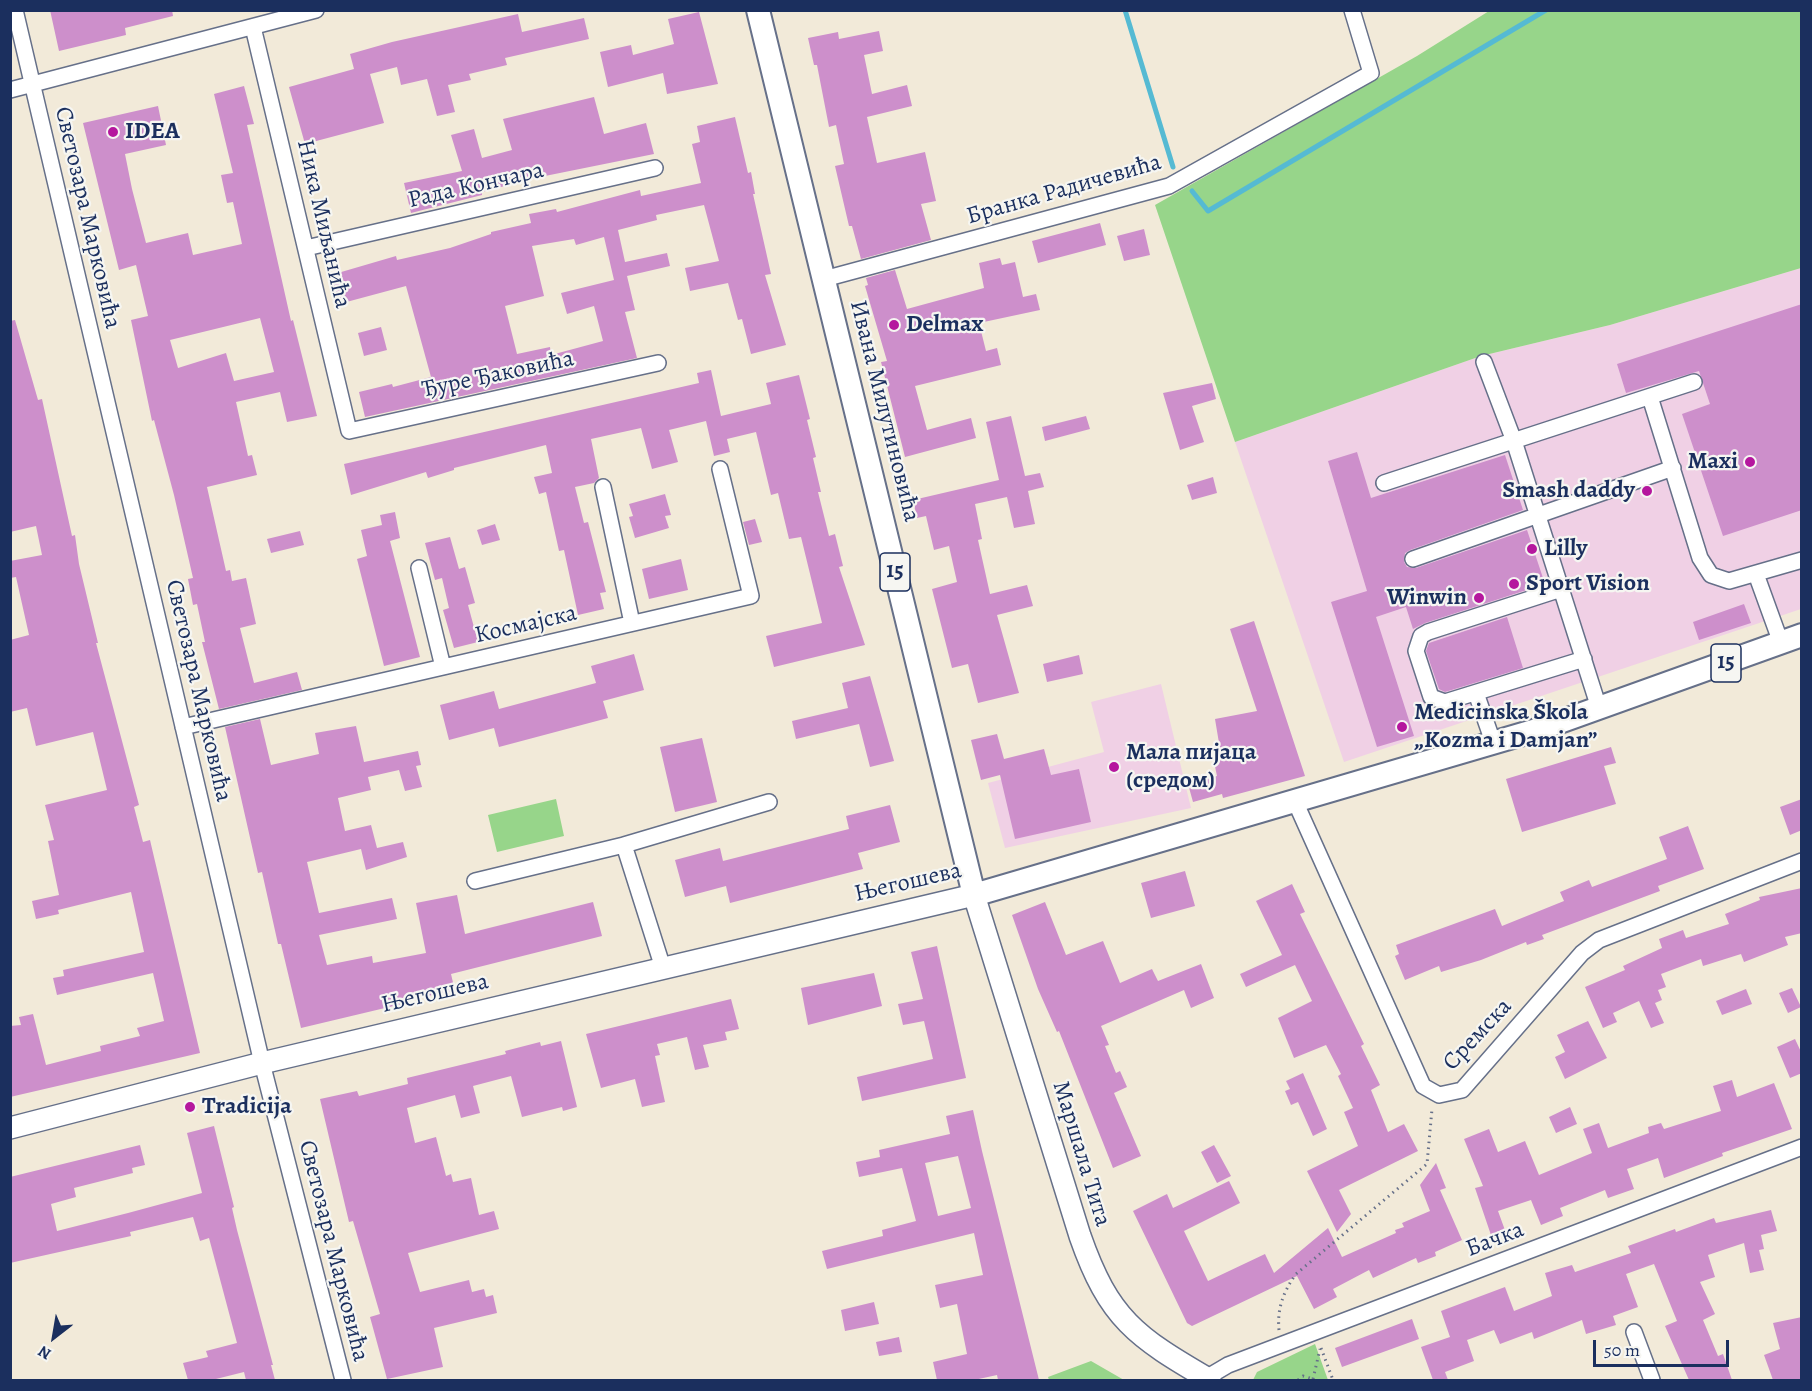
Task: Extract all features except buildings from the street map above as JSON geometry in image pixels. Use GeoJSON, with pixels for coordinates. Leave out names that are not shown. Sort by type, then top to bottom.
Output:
{"type":"FeatureCollection","features":[{"type":"Feature","properties":{"kind":"main road","name":"Ивана Милутиновића"},"geometry":{"type":"LineString","coordinates":[[758,10],[974,895]]}},
{"type":"Feature","properties":{"kind":"main road","name":"Његошева"},"geometry":{"type":"LineString","coordinates":[[974,895],[1493,742],[1599,708],[1791,639]]}},
{"type":"Feature","properties":{"kind":"street","name":"Светозара Марковића"},"geometry":{"type":"LineString","coordinates":[[15,10],[262,1063],[343,1380]]}},
{"type":"Feature","properties":{"kind":"street"},"geometry":{"type":"LineString","coordinates":[[10,90],[316,10]]}},
{"type":"Feature","properties":{"kind":"street","name":"Бранка Радичевића"},"geometry":{"type":"LineString","coordinates":[[824,279],[1169,186],[1371,73],[1352,10]]}},
{"type":"Feature","properties":{"kind":"street","name":"Ника Миљанића"},"geometry":{"type":"LineString","coordinates":[[253,27],[349,431]]}},
{"type":"Feature","properties":{"kind":"street","name":"Рада Кончара"},"geometry":{"type":"LineString","coordinates":[[306,248],[655,168]]}},
{"type":"Feature","properties":{"kind":"street"},"geometry":{"type":"LineString","coordinates":[[1484,362],[1514,441],[1599,708]]}},
{"type":"Feature","properties":{"kind":"street","name":"Ђуре Ђаковића"},"geometry":{"type":"LineString","coordinates":[[349,431],[658,363]]}},
{"type":"Feature","properties":{"kind":"street"},"geometry":{"type":"LineString","coordinates":[[1384,483],[1694,382]]}},
{"type":"Feature","properties":{"kind":"street"},"geometry":{"type":"LineString","coordinates":[[1650,397],[1704,568],[1711,575],[1729,581],[1802,560]]}},
{"type":"Feature","properties":{"kind":"street"},"geometry":{"type":"LineString","coordinates":[[1413,559],[1672,468]]}},
{"type":"Feature","properties":{"kind":"street","name":"Космајска"},"geometry":{"type":"LineString","coordinates":[[183,727],[751,596],[720,469]]}},
{"type":"Feature","properties":{"kind":"street"},"geometry":{"type":"LineString","coordinates":[[603,487],[632,623]]}},
{"type":"Feature","properties":{"kind":"street"},"geometry":{"type":"LineString","coordinates":[[419,568],[443,667]]}},
{"type":"Feature","properties":{"kind":"street"},"geometry":{"type":"LineString","coordinates":[[1756,574],[1791,639]]}},
{"type":"Feature","properties":{"kind":"street"},"geometry":{"type":"LineString","coordinates":[[1562,589],[1421,636],[1416,651],[1431,697],[1445,702],[1584,659]]}},
{"type":"Feature","properties":{"kind":"street"},"geometry":{"type":"LineString","coordinates":[[1476,693],[1493,742]]}},
{"type":"Feature","properties":{"kind":"street","name":"Сремска"},"geometry":{"type":"LineString","coordinates":[[1294,800],[1423,1086],[1439,1095],[1462,1090],[1582,954],[1599,940],[1802,861]]}},
{"type":"Feature","properties":{"kind":"street"},"geometry":{"type":"LineString","coordinates":[[475,880],[624,845],[769,802]]}},
{"type":"Feature","properties":{"kind":"street"},"geometry":{"type":"LineString","coordinates":[[624,845],[663,968]]}},
{"type":"Feature","properties":{"kind":"street","name":"Његошева"},"geometry":{"type":"LineString","coordinates":[[10,1128],[262,1063],[974,895]]}},
{"type":"Feature","properties":{"kind":"street","name":"Маршала Тита"},"geometry":{"type":"LineString","coordinates":[[974,895],[1080,1236],[1098,1283],[1130,1326],[1145,1340],[1208,1379]]}},
{"type":"Feature","properties":{"kind":"street","name":"Бачка"},"geometry":{"type":"LineString","coordinates":[[1208,1379],[1228,1365],[1281,1345],[1318,1339],[1802,1147]]}},
{"type":"Feature","properties":{"kind":"street"},"geometry":{"type":"LineString","coordinates":[[1634,1332],[1652,1380]]}},
{"type":"Feature","properties":{"kind":"path"},"geometry":{"type":"LineString","coordinates":[[1281,1345],[1278,1312],[1288,1286],[1296,1274],[1427,1164],[1433,1092]]}},
{"type":"Feature","properties":{"kind":"path"},"geometry":{"type":"LineString","coordinates":[[1298,1380],[1303,1376],[1314,1380],[1318,1339]]}},
{"type":"Feature","properties":{"kind":"path"},"geometry":{"type":"LineString","coordinates":[[1318,1339],[1333,1380]]}},
{"type":"Feature","properties":{"kind":"shaded area"},"geometry":{"type":"Polygon","coordinates":[[[1801,268],[1801,609],[1344,762],[1235,442],[1481,356],[1610,325],[1801,268]]]}},
{"type":"Feature","properties":{"kind":"shaded area","name":"Мала пијаца (средом)"},"geometry":{"type":"Polygon","coordinates":[[[1161,684],[1191,808],[1005,848],[988,783],[1104,752],[1091,702],[1161,684]]]}},
{"type":"Feature","properties":{"kind":"green space"},"geometry":{"type":"Polygon","coordinates":[[[1489,11],[1801,11],[1801,268],[1610,325],[1481,356],[1235,442],[1155,205],[1417,56],[1489,11]]]}},
{"type":"Feature","properties":{"kind":"green space"},"geometry":{"type":"Polygon","coordinates":[[[556,799],[564,836],[497,852],[488,815],[556,799]]]}},
{"type":"Feature","properties":{"kind":"green space"},"geometry":{"type":"Polygon","coordinates":[[[1315,1344],[1328,1380],[1253,1380],[1257,1372],[1315,1344]]]}},
{"type":"Feature","properties":{"kind":"green space"},"geometry":{"type":"Polygon","coordinates":[[[1091,1361],[1124,1380],[1049,1380],[1048,1377],[1091,1361]]]}},
{"type":"Feature","properties":{"kind":"waterway"},"geometry":{"type":"LineString","coordinates":[[1125,10],[1173,167]]}},
{"type":"Feature","properties":{"kind":"waterway"},"geometry":{"type":"LineString","coordinates":[[1192,191],[1208,211],[1546,10]]}},
{"type":"Feature","properties":{"kind":"place","name":"IDEA"},"geometry":{"type":"Point","coordinates":[113,132]}},
{"type":"Feature","properties":{"kind":"place","name":"Delmax"},"geometry":{"type":"Point","coordinates":[894,325]}},
{"type":"Feature","properties":{"kind":"place","name":"Maxi"},"geometry":{"type":"Point","coordinates":[1750,462]}},
{"type":"Feature","properties":{"kind":"place","name":"Smash daddy"},"geometry":{"type":"Point","coordinates":[1647,491]}},
{"type":"Feature","properties":{"kind":"place","name":"Lilly"},"geometry":{"type":"Point","coordinates":[1532,549]}},
{"type":"Feature","properties":{"kind":"place","name":"Sport Vision"},"geometry":{"type":"Point","coordinates":[1514,584]}},
{"type":"Feature","properties":{"kind":"place","name":"Winwin"},"geometry":{"type":"Point","coordinates":[1479,598]}},
{"type":"Feature","properties":{"kind":"place","name":"Medicinska Škola „Kozma i Damjan”"},"geometry":{"type":"Point","coordinates":[1402,727]}},
{"type":"Feature","properties":{"kind":"place","name":"Мала пијаца (средом)"},"geometry":{"type":"Point","coordinates":[1114,767]}},
{"type":"Feature","properties":{"kind":"place","name":"Tradicija"},"geometry":{"type":"Point","coordinates":[190,1107]}}]}
